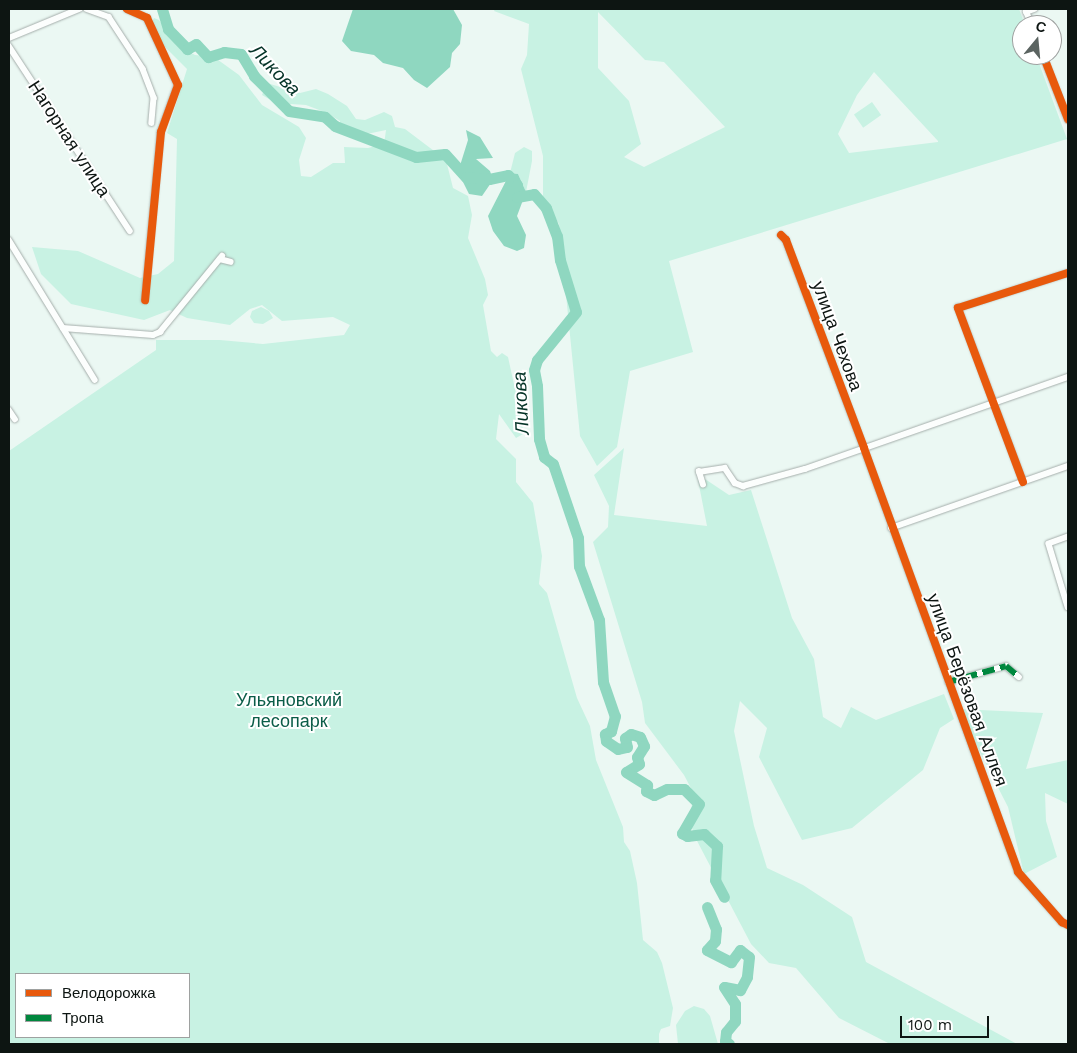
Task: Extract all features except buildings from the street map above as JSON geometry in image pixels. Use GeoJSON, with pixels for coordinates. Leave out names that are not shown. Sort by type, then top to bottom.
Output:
{"type":"FeatureCollection","features":[{"type":"Feature","properties":{"kind":"street"},"geometry":{"type":"LineString","coordinates":[[9,38],[79,9]]}},
{"type":"Feature","properties":{"kind":"street"},"geometry":{"type":"LineString","coordinates":[[87,9],[109,17],[143,69],[154,98],[152,123]]}},
{"type":"Feature","properties":{"kind":"street"},"geometry":{"type":"LineString","coordinates":[[127,9],[147,18],[178,85],[161,132],[145,300]]}},
{"type":"Feature","properties":{"kind":"street","name":"Нагорная улица"},"geometry":{"type":"LineString","coordinates":[[9,46],[130,231]]}},
{"type":"Feature","properties":{"kind":"street"},"geometry":{"type":"LineString","coordinates":[[1047,65],[1068,119]]}},
{"type":"Feature","properties":{"kind":"street","name":"улица Чехова"},"geometry":{"type":"LineString","coordinates":[[781,235],[786,240],[864,448]]}},
{"type":"Feature","properties":{"kind":"street"},"geometry":{"type":"LineString","coordinates":[[9,240],[95,380]]}},
{"type":"Feature","properties":{"kind":"street"},"geometry":{"type":"LineString","coordinates":[[63,328],[153,335],[160,332],[221,257],[231,262]]}},
{"type":"Feature","properties":{"kind":"street"},"geometry":{"type":"LineString","coordinates":[[1023,482],[958,308],[1068,273]]}},
{"type":"Feature","properties":{"kind":"street"},"geometry":{"type":"LineString","coordinates":[[703,484],[699,472],[725,468],[734,483],[744,486],[995,404],[1068,376]]}},
{"type":"Feature","properties":{"kind":"street"},"geometry":{"type":"LineString","coordinates":[[9,410],[15,419]]}},
{"type":"Feature","properties":{"kind":"street","name":"улица Берёзовая Аллея"},"geometry":{"type":"LineString","coordinates":[[864,448],[891,528],[1018,872],[1062,922],[1068,925]]}},
{"type":"Feature","properties":{"kind":"street"},"geometry":{"type":"LineString","coordinates":[[891,528],[1068,466]]}},
{"type":"Feature","properties":{"kind":"street"},"geometry":{"type":"LineString","coordinates":[[1068,537],[1048,544],[1068,607]]}},
{"type":"Feature","properties":{"kind":"street"},"geometry":{"type":"LineString","coordinates":[[948,682],[1006,663],[1019,677]]}},
{"type":"Feature","properties":{"kind":"green space"},"geometry":{"type":"Polygon","coordinates":[[[495,9],[1019,9],[1021,15],[1012,15],[1012,65],[1040,65],[1067,139],[669,261],[693,352],[630,371],[617,447],[597,466],[580,436],[559,224],[543,199],[543,156],[521,69],[527,55],[529,24],[494,11],[495,9]],[[598,12],[598,68],[629,101],[641,144],[624,157],[644,167],[725,127],[664,62],[645,60],[598,12]],[[874,72],[857,95],[838,134],[849,153],[938,141],[874,72]]]}},
{"type":"Feature","properties":{"kind":"green space","name":"Ульяновский лесопарк"},"geometry":{"type":"Polygon","coordinates":[[[154,18],[159,20],[178,46],[195,55],[214,57],[239,75],[262,105],[299,127],[306,138],[299,160],[301,176],[311,177],[333,163],[345,163],[344,147],[368,148],[384,144],[386,130],[362,135],[339,133],[340,121],[327,113],[306,105],[276,103],[262,95],[267,83],[300,93],[316,89],[347,106],[356,119],[365,120],[384,112],[392,116],[395,127],[405,129],[446,160],[453,188],[468,196],[472,215],[468,238],[485,279],[488,295],[483,305],[491,351],[497,357],[502,353],[508,357],[522,421],[523,434],[516,438],[499,414],[496,439],[516,459],[516,482],[533,503],[542,556],[539,584],[547,593],[577,698],[590,726],[596,760],[623,827],[624,842],[630,851],[637,883],[643,940],[657,952],[662,963],[673,1008],[670,1026],[661,1029],[659,1044],[9,1044],[9,451],[156,350],[156,340],[220,340],[263,344],[344,335],[350,325],[333,317],[282,321],[262,305],[250,309],[230,325],[187,318],[170,310],[144,320],[71,304],[41,274],[32,247],[78,251],[140,278],[158,274],[174,261],[177,139],[167,133],[187,69],[162,44],[152,22],[154,18]]]}},
{"type":"Feature","properties":{"kind":"green space"},"geometry":{"type":"Polygon","coordinates":[[[872,102],[881,115],[863,128],[854,115],[872,102]]]}},
{"type":"Feature","properties":{"kind":"green space"},"geometry":{"type":"Polygon","coordinates":[[[524,147],[532,151],[526,192],[518,174],[510,173],[515,153],[524,147]]]}},
{"type":"Feature","properties":{"kind":"green space"},"geometry":{"type":"Polygon","coordinates":[[[261,307],[269,311],[273,318],[263,324],[254,323],[250,317],[252,311],[261,307]]]}},
{"type":"Feature","properties":{"kind":"green space"},"geometry":{"type":"Polygon","coordinates":[[[624,448],[614,515],[707,526],[698,480],[705,479],[729,495],[751,490],[792,618],[814,659],[823,717],[841,728],[851,707],[876,720],[944,694],[954,719],[940,728],[923,770],[852,828],[802,840],[759,757],[767,728],[740,701],[734,731],[754,826],[767,868],[803,885],[852,917],[866,962],[1017,1044],[890,1044],[839,1018],[796,968],[769,963],[751,944],[696,839],[689,820],[694,794],[684,775],[645,723],[642,702],[593,542],[608,527],[609,506],[594,475],[624,448]]]}},
{"type":"Feature","properties":{"kind":"green space"},"geometry":{"type":"Polygon","coordinates":[[[958,709],[1043,713],[1026,769],[1068,760],[1068,804],[1045,793],[1046,821],[1057,857],[1024,874],[1008,807],[958,709]]]}},
{"type":"Feature","properties":{"kind":"green space"},"geometry":{"type":"Polygon","coordinates":[[[694,1006],[704,1009],[710,1016],[718,1044],[678,1044],[676,1025],[685,1011],[694,1006]]]}},
{"type":"Feature","properties":{"kind":"shaded area"},"geometry":{"type":"Polygon","coordinates":[[[353,9],[453,9],[462,25],[460,44],[452,53],[450,67],[427,88],[414,80],[403,68],[383,63],[374,55],[351,51],[342,41],[353,9]]]}},
{"type":"Feature","properties":{"kind":"shaded area"},"geometry":{"type":"Polygon","coordinates":[[[466,130],[480,137],[493,158],[476,159],[490,171],[493,180],[482,196],[469,194],[458,172],[468,140],[466,130]]]}},
{"type":"Feature","properties":{"kind":"shaded area"},"geometry":{"type":"Polygon","coordinates":[[[510,173],[518,174],[526,192],[517,216],[526,235],[524,248],[517,251],[504,246],[493,231],[488,216],[510,173]]]}},
{"type":"Feature","properties":{"kind":"waterway","name":"Ликова"},"geometry":{"type":"LineString","coordinates":[[162,9],[168,29],[187,49],[196,44],[208,57],[224,52],[241,54],[254,76],[289,111],[325,117],[335,126],[416,157],[445,154],[466,177],[489,179],[508,175],[517,185],[517,197],[534,194],[546,208],[557,236],[560,260],[576,312],[537,360],[534,370],[537,386],[539,439],[544,457],[553,464],[578,538],[579,566],[599,620],[603,682],[615,716],[611,731],[605,734],[606,741],[618,749],[627,747],[625,738],[631,734],[640,737],[644,746],[637,757],[639,764],[626,772],[647,785],[646,791],[654,795],[667,789],[684,789],[699,804],[682,833],[687,836],[704,834],[717,846],[715,880],[724,897]]}},
{"type":"Feature","properties":{"kind":"waterway","name":"Ликова"},"geometry":{"type":"LineString","coordinates":[[707,907],[716,929],[715,941],[707,950],[731,962],[740,950],[749,957],[747,977],[740,990],[724,987],[735,1004],[735,1021],[726,1032],[725,1041],[729,1044]]}},
{"type":"Feature","properties":{"kind":"marked path"},"geometry":{"type":"LineString","coordinates":[[948,682],[1006,666],[1019,677]]}},
{"type":"Feature","properties":{"kind":"cycle path"},"geometry":{"type":"LineString","coordinates":[[127,9],[147,18],[178,85],[161,132],[145,300]]}},
{"type":"Feature","properties":{"kind":"cycle path"},"geometry":{"type":"LineString","coordinates":[[1047,65],[1068,119]]}},
{"type":"Feature","properties":{"kind":"cycle path"},"geometry":{"type":"LineString","coordinates":[[781,235],[786,240],[864,448],[1018,872],[1062,922],[1068,925]]}},
{"type":"Feature","properties":{"kind":"cycle path"},"geometry":{"type":"LineString","coordinates":[[1023,482],[958,308],[1068,273]]}}]}
